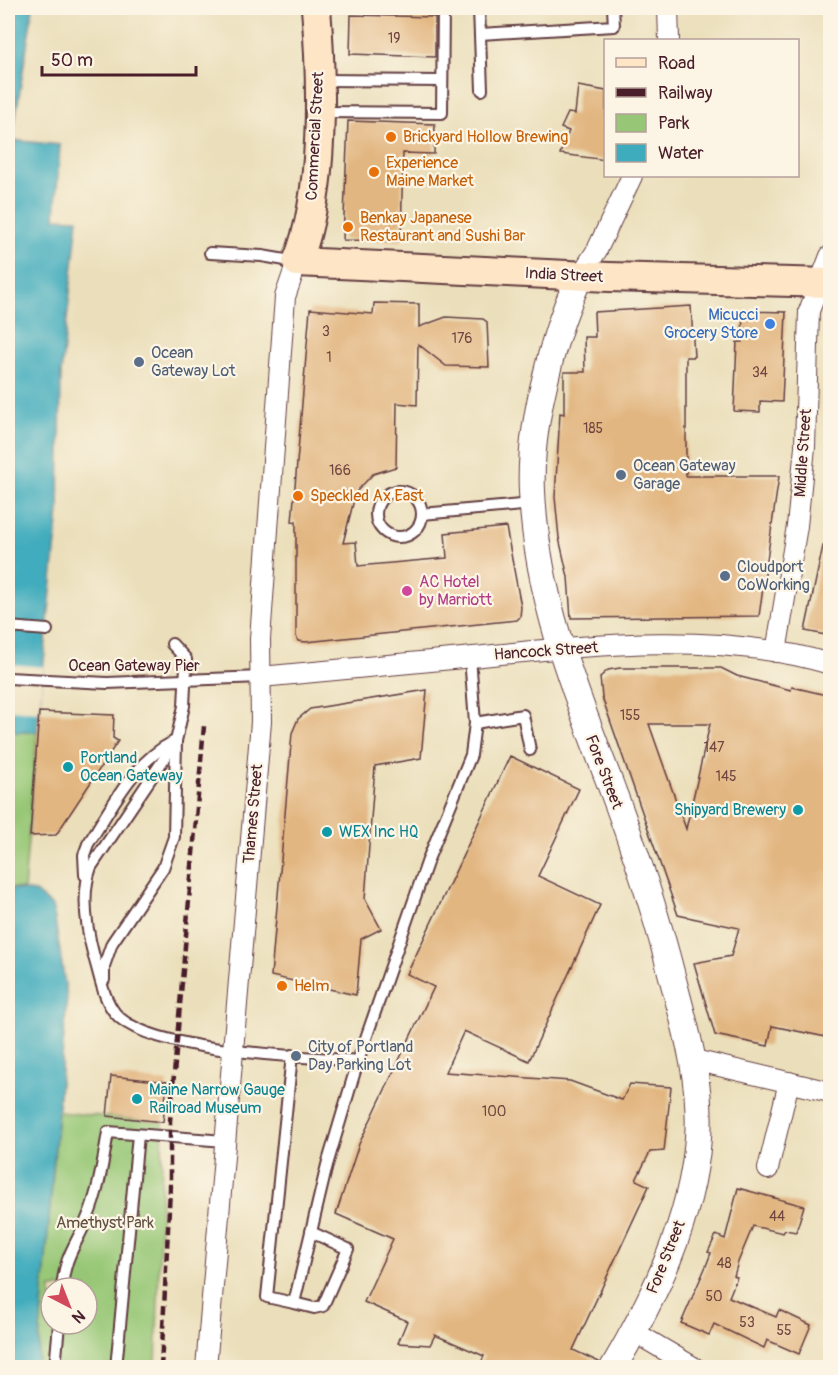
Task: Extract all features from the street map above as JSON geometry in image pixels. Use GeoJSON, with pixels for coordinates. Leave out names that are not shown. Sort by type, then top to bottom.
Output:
{"type":"FeatureCollection","features":[{"type":"Feature","properties":{"kind":"main road","name":"Commercial Street"},"geometry":{"type":"LineString","coordinates":[[297,262],[313,202],[319,80],[316,8]]}},
{"type":"Feature","properties":{"kind":"main road","name":"India Street"},"geometry":{"type":"LineString","coordinates":[[297,262],[326,266],[581,275],[827,274]]}},
{"type":"Feature","properties":{"kind":"street"},"geometry":{"type":"LineString","coordinates":[[668,8],[669,39]]}},
{"type":"Feature","properties":{"kind":"street","name":"Fore Street"},"geometry":{"type":"LineString","coordinates":[[612,1368],[634,1332],[672,1246],[694,1175],[698,1113],[694,1060],[664,945],[624,824],[560,649],[538,546],[533,504],[535,425],[568,300],[597,250],[632,177]]}},
{"type":"Feature","properties":{"kind":"street","name":"Thames Street"},"geometry":{"type":"LineString","coordinates":[[206,1368],[261,722],[261,624],[285,297],[297,262]]}},
{"type":"Feature","properties":{"kind":"street","name":"Middle Street"},"geometry":{"type":"LineString","coordinates":[[776,652],[797,526],[805,447],[809,311],[827,274]]}},
{"type":"Feature","properties":{"kind":"street","name":"Hancock Street"},"geometry":{"type":"LineString","coordinates":[[261,677],[560,649],[702,643],[776,652],[831,664]]}},
{"type":"Feature","properties":{"kind":"street"},"geometry":{"type":"LineString","coordinates":[[694,1060],[831,1092]]}},
{"type":"Feature","properties":{"kind":"street"},"geometry":{"type":"LineString","coordinates":[[768,1169],[789,1082]]}},
{"type":"Feature","properties":{"kind":"street"},"geometry":{"type":"LineString","coordinates":[[634,1332],[695,1368]]}},
{"type":"Feature","properties":{"kind":"lane"},"geometry":{"type":"LineString","coordinates":[[318,112],[442,113],[443,8]]}},
{"type":"Feature","properties":{"kind":"lane"},"geometry":{"type":"LineString","coordinates":[[479,8],[482,90]]}},
{"type":"Feature","properties":{"kind":"lane"},"geometry":{"type":"LineString","coordinates":[[480,34],[614,26],[613,8]]}},
{"type":"Feature","properties":{"kind":"lane"},"geometry":{"type":"LineString","coordinates":[[319,80],[442,81]]}},
{"type":"Feature","properties":{"kind":"lane"},"geometry":{"type":"LineString","coordinates":[[210,253],[262,256],[297,262]]}},
{"type":"Feature","properties":{"kind":"lane"},"geometry":{"type":"LineString","coordinates":[[403,491],[417,499],[422,514],[418,528],[406,537],[398,538],[391,537],[379,527],[375,513],[377,505],[388,494],[403,491]]}},
{"type":"Feature","properties":{"kind":"lane"},"geometry":{"type":"LineString","coordinates":[[422,514],[533,504]]}},
{"type":"Feature","properties":{"kind":"lane"},"geometry":{"type":"LineString","coordinates":[[8,627],[47,630]]}},
{"type":"Feature","properties":{"kind":"lane"},"geometry":{"type":"LineString","coordinates":[[106,998],[104,973],[107,954],[157,878],[174,837],[176,741],[186,681],[186,659],[172,644]]}},
{"type":"Feature","properties":{"kind":"lane"},"geometry":{"type":"LineString","coordinates":[[294,1303],[327,1166],[358,1061],[429,857],[471,754],[475,723],[470,657]]}},
{"type":"Feature","properties":{"kind":"lane","name":"Ocean Gateway Pier"},"geometry":{"type":"LineString","coordinates":[[8,678],[107,683],[261,677]]}},
{"type":"Feature","properties":{"kind":"lane"},"geometry":{"type":"LineString","coordinates":[[475,723],[523,715],[530,750]]}},
{"type":"Feature","properties":{"kind":"lane"},"geometry":{"type":"LineString","coordinates":[[86,886],[90,867],[176,741]]}},
{"type":"Feature","properties":{"kind":"lane"},"geometry":{"type":"LineString","coordinates":[[176,741],[146,760],[88,844],[84,855],[90,944],[106,998],[120,1018],[146,1032],[199,1045],[233,1050],[358,1061]]}},
{"type":"Feature","properties":{"kind":"lane"},"geometry":{"type":"LineString","coordinates":[[292,1054],[267,1297],[314,1308],[323,1306],[348,1249],[311,1232]]}},
{"type":"Feature","properties":{"kind":"lane"},"geometry":{"type":"LineString","coordinates":[[64,1276],[66,1258],[87,1219],[97,1190],[108,1132],[225,1141]]}},
{"type":"Feature","properties":{"kind":"lane"},"geometry":{"type":"LineString","coordinates":[[116,1368],[138,1135]]}},
{"type":"Feature","properties":{"kind":"lane"},"geometry":{"type":"LineString","coordinates":[[55,1368],[58,1336]]}},
{"type":"Feature","properties":{"kind":"green space"},"geometry":{"type":"Polygon","coordinates":[[[8,732],[37,732],[24,889],[8,888],[8,732]]]}},
{"type":"Feature","properties":{"kind":"green space","name":"Amethyst Park"},"geometry":{"type":"Polygon","coordinates":[[[58,1112],[163,1122],[156,1367],[37,1368],[40,1336],[99,1336],[99,1276],[45,1276],[58,1112]]]}},
{"type":"Feature","properties":{"kind":"water"},"geometry":{"type":"Polygon","coordinates":[[[8,8],[33,8],[12,140],[60,145],[55,218],[78,219],[61,374],[59,510],[37,732],[8,732],[8,8]]]}},
{"type":"Feature","properties":{"kind":"water"},"geometry":{"type":"Polygon","coordinates":[[[8,888],[35,892],[53,907],[67,997],[44,1276],[39,1276],[40,1336],[37,1367],[8,1367],[8,888]]]}},
{"type":"Feature","properties":{"kind":"pier"},"geometry":{"type":"Polygon","coordinates":[[[8,664],[44,667],[39,712],[8,710],[8,664]]]}},
{"type":"Feature","properties":{"kind":"building"},"geometry":{"type":"Polygon","coordinates":[[[351,15],[435,17],[435,57],[350,54],[351,15]]]}},
{"type":"Feature","properties":{"kind":"building"},"geometry":{"type":"Polygon","coordinates":[[[578,86],[604,91],[604,160],[560,154],[569,131],[561,128],[568,113],[575,114],[578,86]]]}},
{"type":"Feature","properties":{"kind":"building"},"geometry":{"type":"Polygon","coordinates":[[[348,121],[435,124],[434,154],[403,153],[401,241],[343,240],[348,121]]]}},
{"type":"Feature","properties":{"kind":"building"},"geometry":{"type":"Polygon","coordinates":[[[374,303],[419,304],[419,327],[446,317],[483,319],[487,322],[489,367],[446,366],[418,344],[417,405],[397,403],[396,467],[373,474],[356,492],[343,543],[356,542],[358,566],[447,558],[445,533],[506,527],[521,607],[520,617],[517,620],[298,641],[296,636],[296,521],[292,522],[310,309],[373,314],[374,303]]]}},
{"type":"Feature","properties":{"kind":"building","name":"Ocean Gateway Garage"},"geometry":{"type":"Polygon","coordinates":[[[691,306],[694,357],[686,357],[686,476],[779,476],[759,616],[571,618],[568,577],[559,538],[555,497],[560,413],[564,414],[564,372],[585,372],[584,337],[595,337],[594,312],[691,306]]]}},
{"type":"Feature","properties":{"kind":"building"},"geometry":{"type":"Polygon","coordinates":[[[743,311],[786,312],[782,402],[760,401],[760,412],[734,411],[737,342],[742,342],[743,311]]]}},
{"type":"Feature","properties":{"kind":"building"},"geometry":{"type":"Polygon","coordinates":[[[823,546],[831,547],[831,636],[805,631],[823,546]]]}},
{"type":"Feature","properties":{"kind":"building"},"geometry":{"type":"Polygon","coordinates":[[[721,668],[737,676],[791,690],[792,687],[831,696],[831,1038],[772,1026],[768,1046],[715,1035],[694,963],[731,956],[739,928],[678,915],[602,697],[600,677],[608,670],[721,668]],[[649,724],[686,829],[710,724],[649,724]]]}},
{"type":"Feature","properties":{"kind":"building","name":"WEX Inc HQ"},"geometry":{"type":"Polygon","coordinates":[[[427,690],[421,758],[375,766],[365,899],[381,929],[361,939],[356,995],[271,976],[292,733],[298,719],[310,709],[427,690]]]}},
{"type":"Feature","properties":{"kind":"building","name":"Portland Ocean Gateway"},"geometry":{"type":"Polygon","coordinates":[[[39,712],[114,715],[113,738],[118,741],[56,835],[30,836],[39,712]]]}},
{"type":"Feature","properties":{"kind":"building"},"geometry":{"type":"Polygon","coordinates":[[[510,756],[579,789],[538,876],[600,905],[529,1061],[464,1031],[445,1072],[570,1081],[622,1100],[630,1084],[671,1087],[664,1151],[650,1152],[636,1180],[649,1186],[573,1350],[599,1362],[598,1368],[479,1368],[484,1356],[435,1335],[430,1345],[398,1343],[407,1321],[364,1302],[393,1239],[336,1214],[359,1144],[434,987],[407,974],[510,756]]]}},
{"type":"Feature","properties":{"kind":"building","name":"Maine Narrow Gauge Railroad Museum"},"geometry":{"type":"Polygon","coordinates":[[[111,1076],[167,1082],[163,1122],[107,1116],[111,1076]]]}},
{"type":"Feature","properties":{"kind":"building"},"geometry":{"type":"Polygon","coordinates":[[[738,1188],[804,1206],[796,1232],[785,1230],[783,1233],[753,1226],[738,1262],[734,1276],[737,1277],[729,1297],[776,1317],[779,1310],[811,1325],[799,1354],[767,1340],[764,1348],[714,1324],[709,1335],[681,1323],[706,1266],[711,1253],[708,1252],[716,1235],[725,1239],[738,1188]]]}},
{"type":"Feature","properties":{"kind":"railway"},"geometry":{"type":"LineString","coordinates":[[161,1368],[170,1189],[170,1121],[204,726]]}},
{"type":"Feature","properties":{"kind":"place","name":"Brickyard Hollow Brewing"},"geometry":{"type":"Point","coordinates":[391,137]}},
{"type":"Feature","properties":{"kind":"place","name":"Experience Maine Market"},"geometry":{"type":"Point","coordinates":[374,172]}},
{"type":"Feature","properties":{"kind":"place","name":"Benkay Japanese Restaurant and Sushi Bar"},"geometry":{"type":"Point","coordinates":[348,227]}},
{"type":"Feature","properties":{"kind":"place","name":"Micucci Grocery Store"},"geometry":{"type":"Point","coordinates":[770,324]}},
{"type":"Feature","properties":{"kind":"place","name":"Ocean Gateway Lot"},"geometry":{"type":"Point","coordinates":[139,362]}},
{"type":"Feature","properties":{"kind":"place","name":"Ocean Gateway Garage"},"geometry":{"type":"Point","coordinates":[621,475]}},
{"type":"Feature","properties":{"kind":"place","name":"Speckled Ax East"},"geometry":{"type":"Point","coordinates":[298,496]}},
{"type":"Feature","properties":{"kind":"place","name":"Cloudport CoWorking"},"geometry":{"type":"Point","coordinates":[725,576]}},
{"type":"Feature","properties":{"kind":"place","name":"AC Hotel by Marriott"},"geometry":{"type":"Point","coordinates":[407,591]}},
{"type":"Feature","properties":{"kind":"place","name":"Portland Ocean Gateway"},"geometry":{"type":"Point","coordinates":[68,767]}},
{"type":"Feature","properties":{"kind":"place","name":"Shipyard Brewery"},"geometry":{"type":"Point","coordinates":[798,810]}},
{"type":"Feature","properties":{"kind":"place","name":"WEX Inc HQ"},"geometry":{"type":"Point","coordinates":[327,832]}},
{"type":"Feature","properties":{"kind":"place","name":"Helm"},"geometry":{"type":"Point","coordinates":[282,986]}},
{"type":"Feature","properties":{"kind":"place","name":"City of Portland Day Parking Lot"},"geometry":{"type":"Point","coordinates":[296,1056]}},
{"type":"Feature","properties":{"kind":"place","name":"Maine Narrow Gauge Railroad Museum"},"geometry":{"type":"Point","coordinates":[137,1099]}}]}
